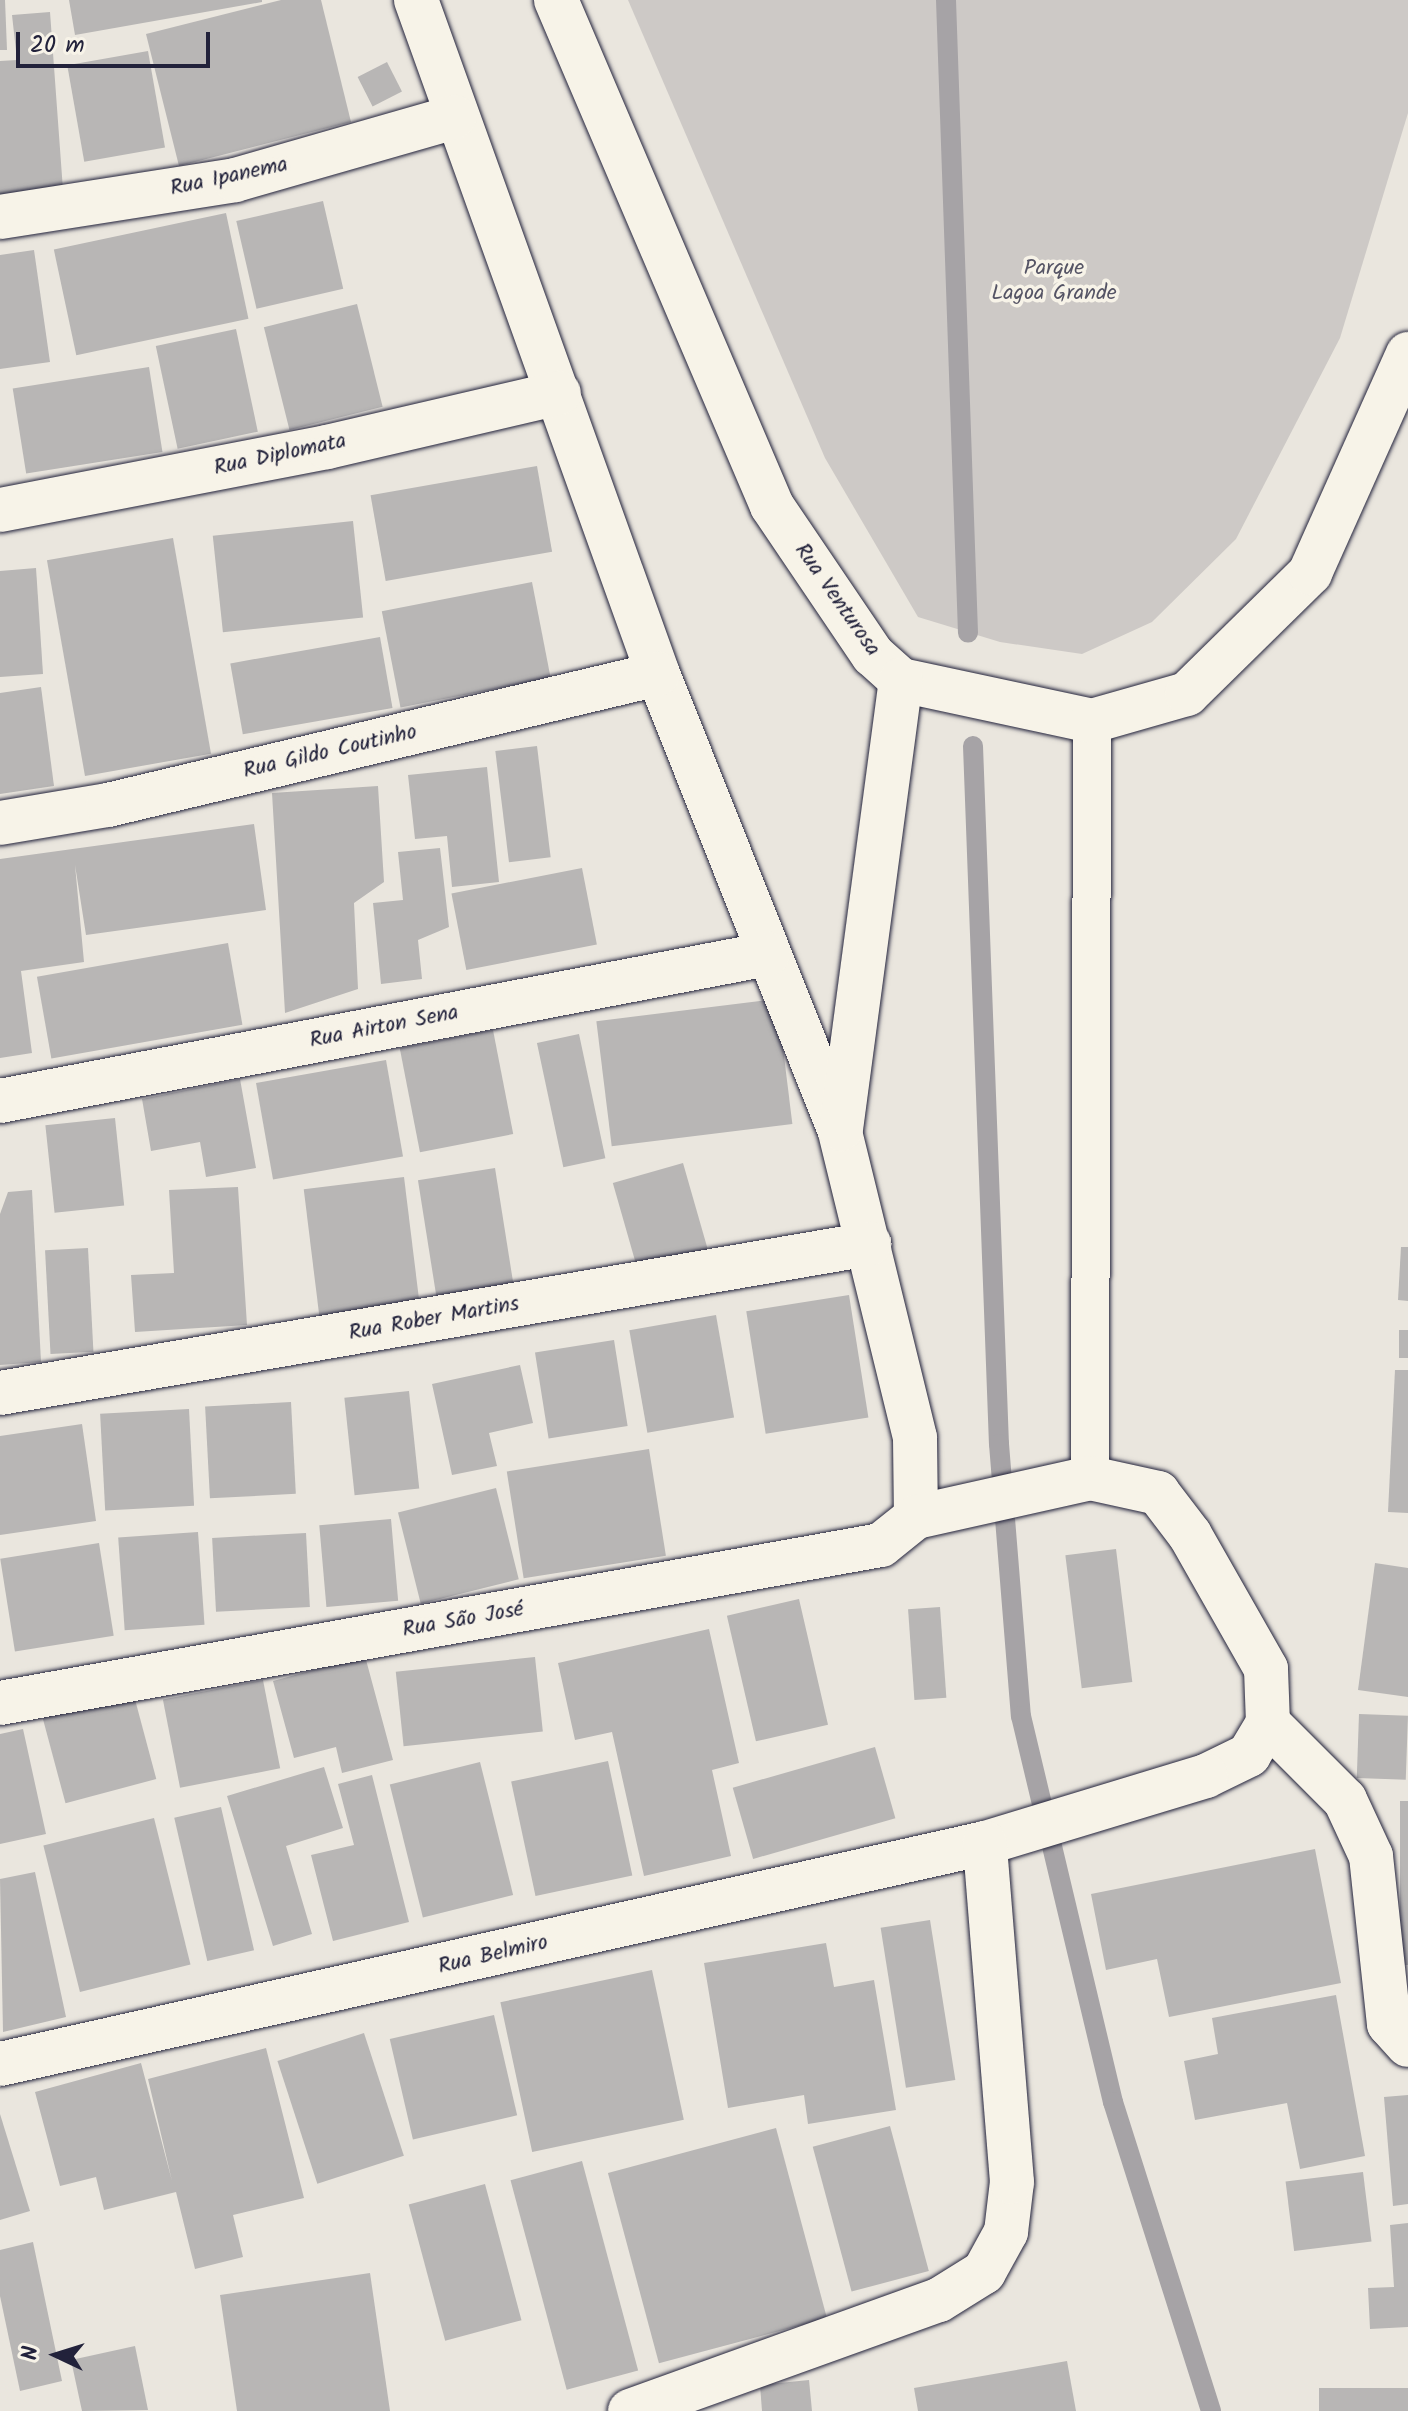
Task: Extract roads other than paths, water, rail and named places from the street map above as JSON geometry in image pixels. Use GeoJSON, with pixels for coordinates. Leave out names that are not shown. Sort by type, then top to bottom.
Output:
{"type":"FeatureCollection","features":[{"type":"Feature","properties":{"kind":"street"},"geometry":{"type":"LineString","coordinates":[[416,0],[454,117],[559,393],[658,674],[840,1132],[915,1438],[916,1517],[1090,1478],[1158,1493],[1190,1535],[1266,1669],[1268,1723],[1345,1800],[1371,1856],[1389,2024],[1408,2045]]}},
{"type":"Feature","properties":{"kind":"street","name":"Rua Venturosa"},"geometry":{"type":"LineString","coordinates":[[556,0],[772,506],[873,655],[901,680]]}},
{"type":"Feature","properties":{"kind":"street","name":"Rua Ipanema"},"geometry":{"type":"LineString","coordinates":[[0,217],[235,180],[454,117]]}},
{"type":"Feature","properties":{"kind":"street"},"geometry":{"type":"LineString","coordinates":[[840,1132],[901,680],[1092,721],[1187,694],[1310,573],[1408,354]]}},
{"type":"Feature","properties":{"kind":"street","name":"Rua Diplomata"},"geometry":{"type":"LineString","coordinates":[[0,510],[327,447],[559,393]]}},
{"type":"Feature","properties":{"kind":"street","name":"Rua Gildo Coutinho"},"geometry":{"type":"LineString","coordinates":[[0,823],[108,805],[658,674]]}},
{"type":"Feature","properties":{"kind":"street","name":"Rua Airton Sena"},"geometry":{"type":"LineString","coordinates":[[0,1101],[768,954]]}},
{"type":"Feature","properties":{"kind":"street","name":"Rua Rober Martins"},"geometry":{"type":"LineString","coordinates":[[0,1393],[869,1244]]}},
{"type":"Feature","properties":{"kind":"street","name":"Rua São José"},"geometry":{"type":"LineString","coordinates":[[0,1703],[881,1545],[916,1517]]}},
{"type":"Feature","properties":{"kind":"street","name":"Rua Belmiro"},"geometry":{"type":"LineString","coordinates":[[0,2064],[985,1843],[1206,1776],[1249,1755],[1268,1723]]}},
{"type":"Feature","properties":{"kind":"street"},"geometry":{"type":"LineString","coordinates":[[630,2411],[939,2300],[984,2272],[1006,2232],[1012,2182],[985,1843]]}},
{"type":"Feature","properties":{"kind":"lane"},"geometry":{"type":"LineString","coordinates":[[1090,1478],[1092,721]]}},
{"type":"Feature","properties":{"kind":"waterway"},"geometry":{"type":"LineString","coordinates":[[946,0],[968,633]]}},
{"type":"Feature","properties":{"kind":"waterway"},"geometry":{"type":"LineString","coordinates":[[973,746],[999,1444],[1021,1716],[1113,2102],[1211,2411]]}},
{"type":"Feature","properties":{"kind":"park label","name":"Parque Lagoa Grande"},"geometry":{"type":"Point","coordinates":[1054,280]}}]}
